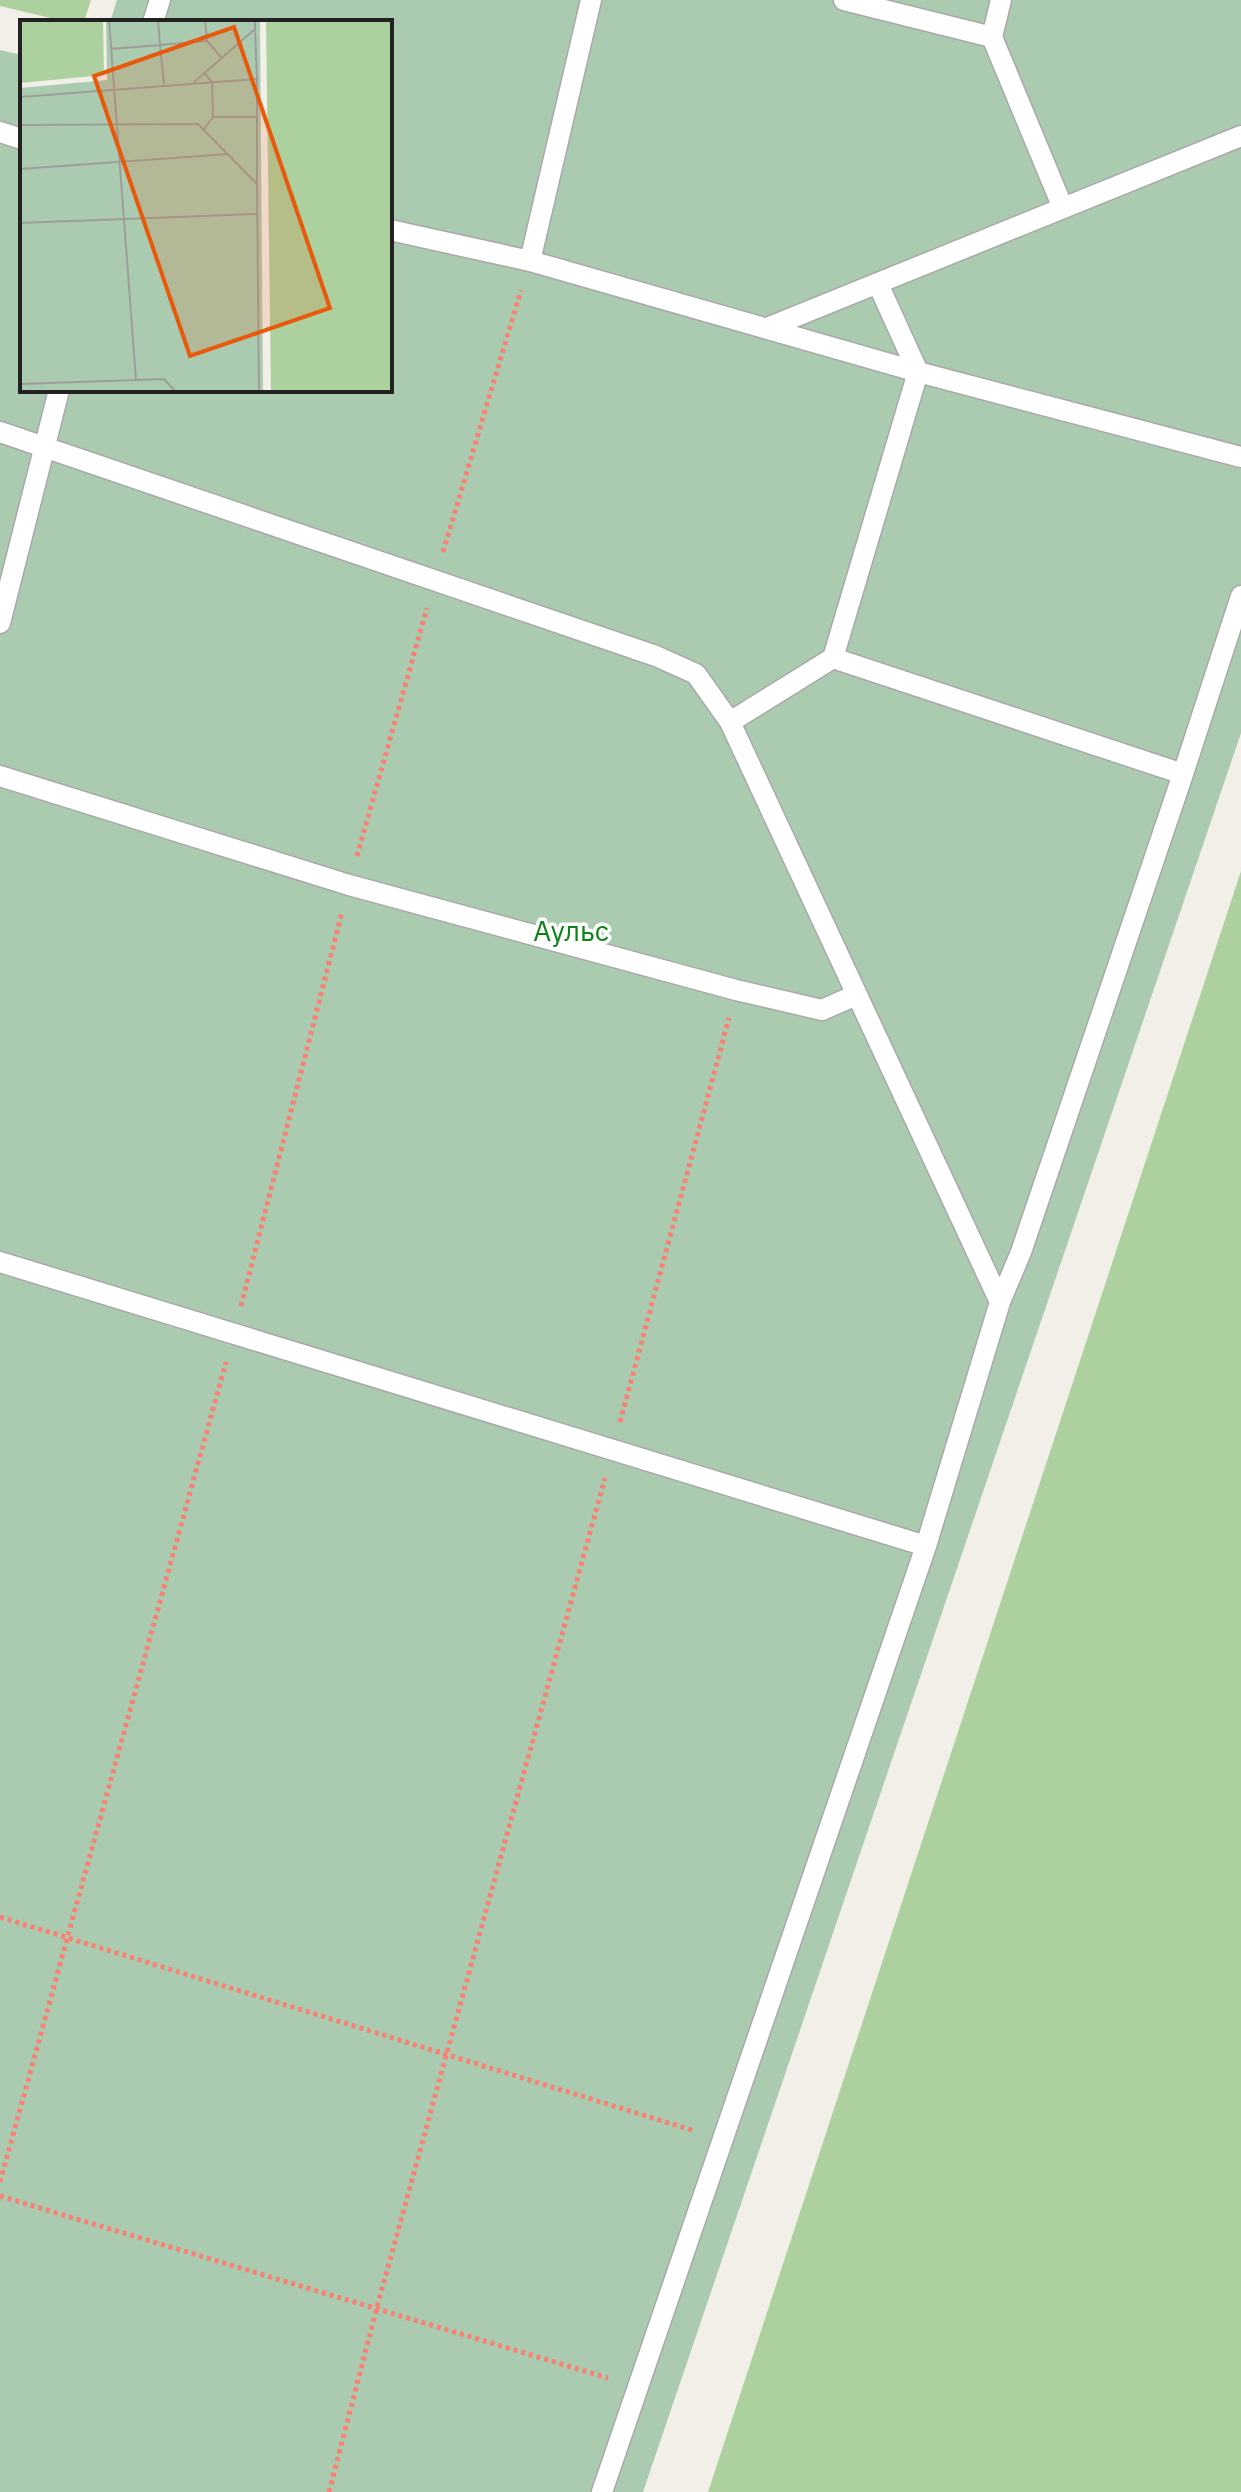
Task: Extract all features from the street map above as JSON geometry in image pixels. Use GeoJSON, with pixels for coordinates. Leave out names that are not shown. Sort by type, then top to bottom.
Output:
{"type":"FeatureCollection","features":[{"type":"Feature","properties":{"kind":"lane"},"geometry":{"type":"LineString","coordinates":[[154,20],[160,0]]}},
{"type":"Feature","properties":{"kind":"lane"},"geometry":{"type":"LineString","coordinates":[[530,261],[591,0]]}},
{"type":"Feature","properties":{"kind":"lane"},"geometry":{"type":"LineString","coordinates":[[844,0],[992,37]]}},
{"type":"Feature","properties":{"kind":"lane"},"geometry":{"type":"LineString","coordinates":[[1001,0],[992,37],[1063,208]]}},
{"type":"Feature","properties":{"kind":"lane"},"geometry":{"type":"LineString","coordinates":[[0,132],[20,138]]}},
{"type":"Feature","properties":{"kind":"lane"},"geometry":{"type":"LineString","coordinates":[[767,328],[1241,136]]}},
{"type":"Feature","properties":{"kind":"lane"},"geometry":{"type":"LineString","coordinates":[[392,230],[530,261],[918,372],[1241,457]]}},
{"type":"Feature","properties":{"kind":"lane"},"geometry":{"type":"LineString","coordinates":[[730,722],[833,658],[918,372],[878,284]]}},
{"type":"Feature","properties":{"kind":"lane"},"geometry":{"type":"LineString","coordinates":[[0,623],[59,392]]}},
{"type":"Feature","properties":{"kind":"lane"},"geometry":{"type":"LineString","coordinates":[[0,432],[435,579],[656,656],[696,674],[730,722],[1000,1302]]}},
{"type":"Feature","properties":{"kind":"lane"},"geometry":{"type":"LineString","coordinates":[[602,2492],[926,1546],[1000,1302],[1021,1252],[1241,596]]}},
{"type":"Feature","properties":{"kind":"lane"},"geometry":{"type":"LineString","coordinates":[[833,658],[1183,774]]}},
{"type":"Feature","properties":{"kind":"lane"},"geometry":{"type":"LineString","coordinates":[[0,776],[349,885],[736,990],[822,1010],[856,995]]}},
{"type":"Feature","properties":{"kind":"lane"},"geometry":{"type":"LineString","coordinates":[[0,1262],[926,1546]]}},
{"type":"Feature","properties":{"kind":"path"},"geometry":{"type":"LineString","coordinates":[[0,2182],[234,1332],[349,885],[435,579],[530,261]]}},
{"type":"Feature","properties":{"kind":"path"},"geometry":{"type":"LineString","coordinates":[[329,2492],[736,990]]}},
{"type":"Feature","properties":{"kind":"path"},"geometry":{"type":"LineString","coordinates":[[0,1917],[721,2139]]}},
{"type":"Feature","properties":{"kind":"path"},"geometry":{"type":"LineString","coordinates":[[0,2196],[637,2387]]}},
{"type":"Feature","properties":{"kind":"green space"},"geometry":{"type":"Polygon","coordinates":[[[0,0],[91,0],[85,20],[59,20],[0,6],[0,0]]]}},
{"type":"Feature","properties":{"kind":"green space","name":"Аульс"},"geometry":{"type":"Polygon","coordinates":[[[117,0],[1241,0],[1241,733],[643,2492],[0,2492],[0,50],[20,55],[20,392],[392,392],[392,20],[111,20],[117,0]]]}},
{"type":"Feature","properties":{"kind":"green space"},"geometry":{"type":"Polygon","coordinates":[[[1241,871],[1241,2492],[708,2492],[1241,871]]]}}]}
